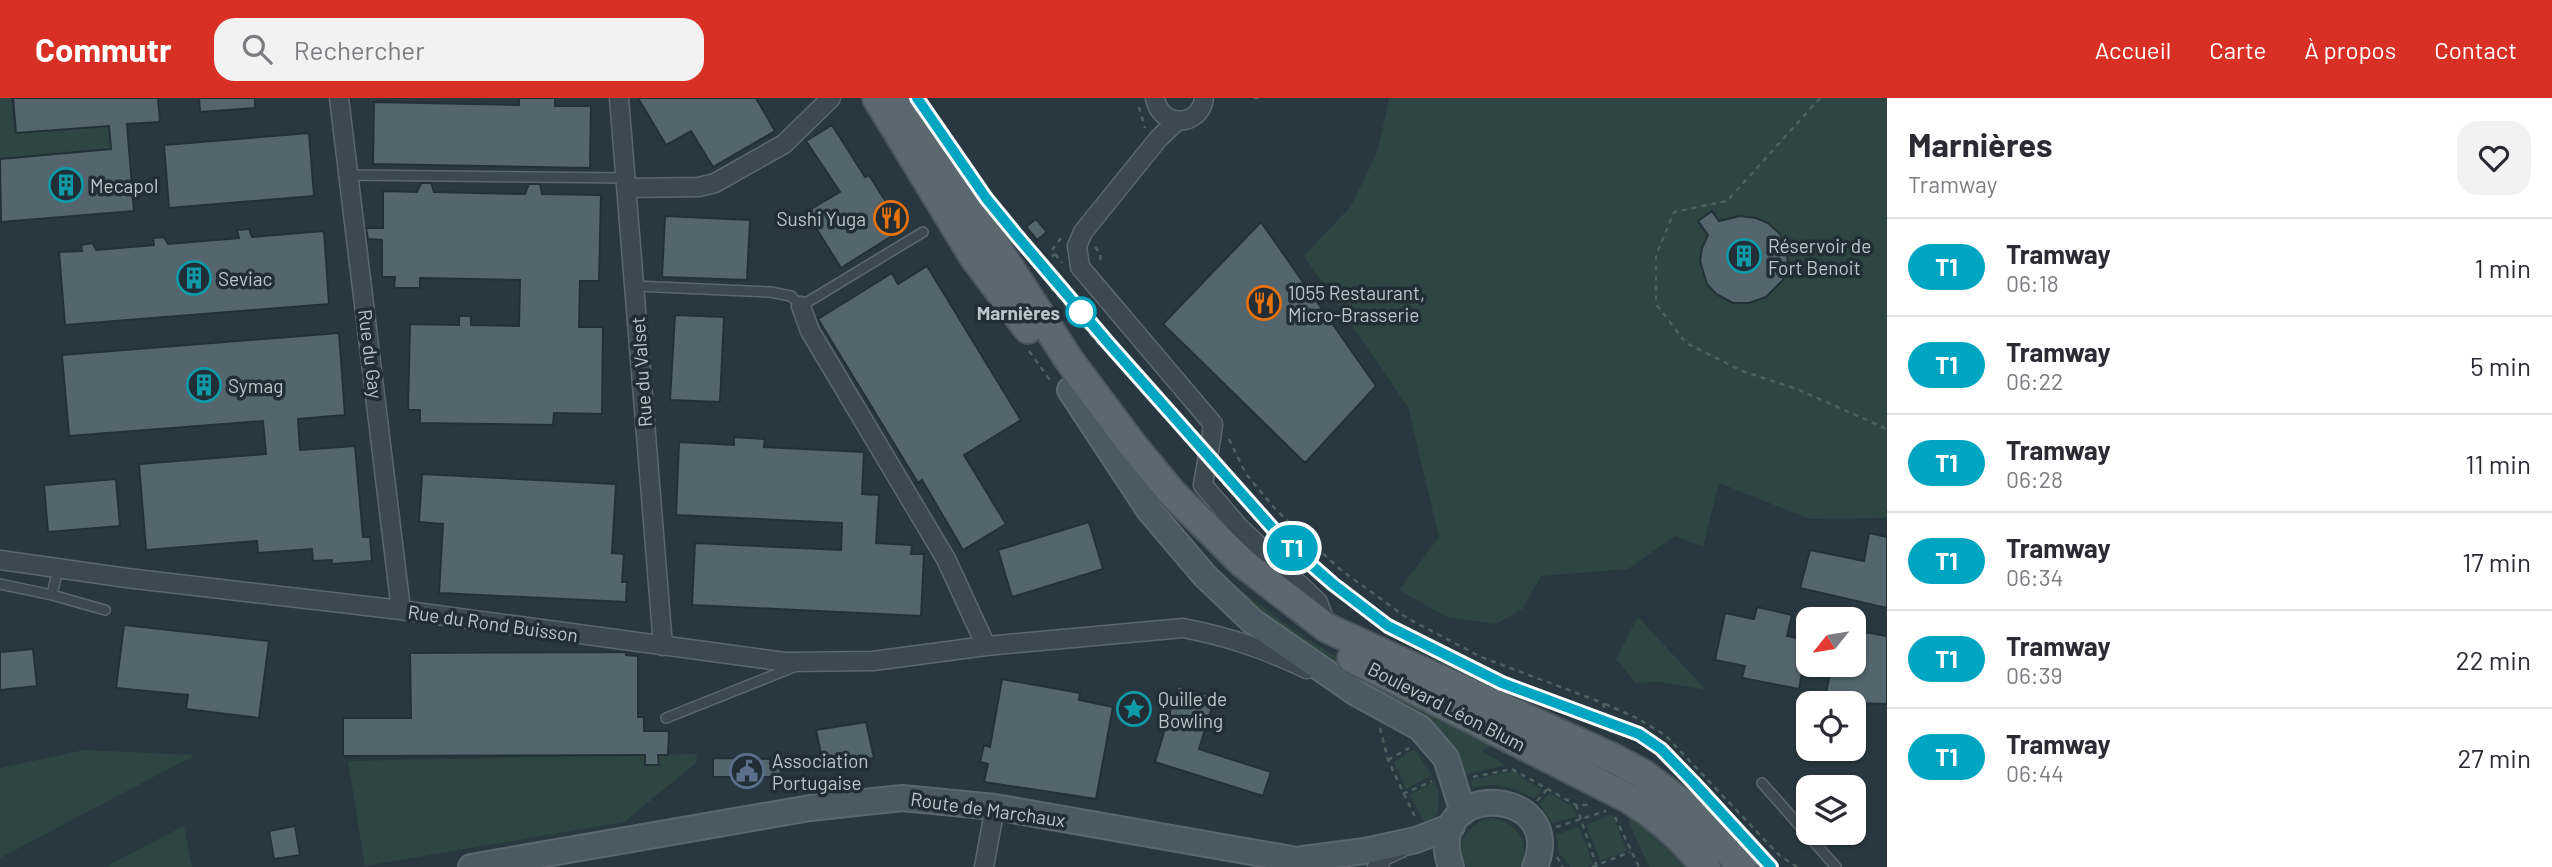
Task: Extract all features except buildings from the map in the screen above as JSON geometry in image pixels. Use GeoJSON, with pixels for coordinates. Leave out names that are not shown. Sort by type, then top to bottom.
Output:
{"type":"FeatureCollection","features":[{"type":"Feature","properties":{"kind":"main road","name":"Boulevard Léon Blum"},"geometry":{"type":"LineString","coordinates":[[877,98],[974,257],[1070,390],[1158,504],[1190,539],[1232,578],[1320,642],[1628,798],[1666,824],[1684,840],[1706,867]]}},
{"type":"Feature","properties":{"kind":"main road"},"geometry":{"type":"LineString","coordinates":[[900,98],[1069,360],[1171,493],[1243,563],[1327,628],[1643,774],[1691,810],[1743,867]]}},
{"type":"Feature","properties":{"kind":"main road"},"geometry":{"type":"LineString","coordinates":[[1070,390],[1149,510],[1205,576],[1252,621],[1356,693],[1420,728],[1446,758],[1457,819],[1447,840],[1447,856],[1451,867]]}},
{"type":"Feature","properties":{"kind":"main road","name":"Boulevard Léon Blum"},"geometry":{"type":"LineString","coordinates":[[1327,628],[1366,653],[1445,695],[1638,790],[1692,834],[1718,867]]}},
{"type":"Feature","properties":{"kind":"main road","name":"Route de Marchaux"},"geometry":{"type":"LineString","coordinates":[[471,867],[810,808],[902,797],[995,807],[1324,867]]}},
{"type":"Feature","properties":{"kind":"main road","name":"Route de Marchaux"},"geometry":{"type":"LineString","coordinates":[[1297,860],[1365,851],[1457,819],[1474,805],[1501,802],[1514,806],[1525,814],[1537,832],[1540,864]]}},
{"type":"Feature","properties":{"kind":"street","name":"Rue du Gay"},"geometry":{"type":"LineString","coordinates":[[339,98],[401,610]]}},
{"type":"Feature","properties":{"kind":"street","name":"Rue du Valset"},"geometry":{"type":"LineString","coordinates":[[619,98],[663,646]]}},
{"type":"Feature","properties":{"kind":"street"},"geometry":{"type":"LineString","coordinates":[[1156,98],[1159,111],[1170,120],[1177,121],[1196,115],[1203,98]]}},
{"type":"Feature","properties":{"kind":"street"},"geometry":{"type":"LineString","coordinates":[[627,183],[699,187],[715,183],[784,144],[818,108],[831,99]]}},
{"type":"Feature","properties":{"kind":"street"},"geometry":{"type":"LineString","coordinates":[[1177,121],[1159,138],[1083,232],[1077,246],[1080,267],[1213,424],[1203,485],[1238,527],[1318,602],[1327,628]]}},
{"type":"Feature","properties":{"kind":"street"},"geometry":{"type":"LineString","coordinates":[[801,306],[810,331],[946,559],[986,646]]}},
{"type":"Feature","properties":{"kind":"street","name":"Rue du Rond Buisson"},"geometry":{"type":"LineString","coordinates":[[0,560],[127,579],[401,610],[786,662],[873,661],[986,646],[1183,628],[1221,635],[1262,648],[1356,693]]}},
{"type":"Feature","properties":{"kind":"street"},"geometry":{"type":"LineString","coordinates":[[984,867],[995,807]]}},
{"type":"Feature","properties":{"kind":"street"},"geometry":{"type":"LineString","coordinates":[[1377,867],[1384,856],[1418,834]]}},
{"type":"Feature","properties":{"kind":"lane"},"geometry":{"type":"LineString","coordinates":[[348,175],[627,183]]}},
{"type":"Feature","properties":{"kind":"lane"},"geometry":{"type":"LineString","coordinates":[[635,286],[770,292],[791,296],[801,306],[923,232]]}},
{"type":"Feature","properties":{"kind":"lane"},"geometry":{"type":"LineString","coordinates":[[52,594],[58,568]]}},
{"type":"Feature","properties":{"kind":"lane"},"geometry":{"type":"LineString","coordinates":[[0,584],[52,594],[105,610]]}},
{"type":"Feature","properties":{"kind":"lane"},"geometry":{"type":"LineString","coordinates":[[666,718],[808,662]]}},
{"type":"Feature","properties":{"kind":"lane"},"geometry":{"type":"LineString","coordinates":[[1762,783],[1836,867]]}},
{"type":"Feature","properties":{"kind":"path"},"geometry":{"type":"LineString","coordinates":[[1254,98],[1264,98]]}},
{"type":"Feature","properties":{"kind":"path"},"geometry":{"type":"LineString","coordinates":[[1820,98],[1727,201],[1674,212],[1656,255],[1656,304],[1686,343],[1742,371],[1797,389],[1887,429]]}},
{"type":"Feature","properties":{"kind":"path"},"geometry":{"type":"LineString","coordinates":[[1094,245],[1100,253],[1102,273]]}},
{"type":"Feature","properties":{"kind":"path"},"geometry":{"type":"LineString","coordinates":[[1036,271],[1055,254]]}},
{"type":"Feature","properties":{"kind":"path"},"geometry":{"type":"LineString","coordinates":[[1044,281],[1101,347]]}},
{"type":"Feature","properties":{"kind":"path"},"geometry":{"type":"LineString","coordinates":[[1228,438],[1246,474],[1277,511],[1341,570],[1407,618],[1481,657],[1603,703],[1637,718],[1665,735],[1779,855],[1797,867]]}},
{"type":"Feature","properties":{"kind":"path"},"geometry":{"type":"LineString","coordinates":[[1603,703],[1612,739]]}},
{"type":"Feature","properties":{"kind":"path"},"geometry":{"type":"LineString","coordinates":[[1378,718],[1388,760],[1418,834]]}},
{"type":"Feature","properties":{"kind":"path"},"geometry":{"type":"LineString","coordinates":[[1388,760],[1418,743]]}},
{"type":"Feature","properties":{"kind":"path"},"geometry":{"type":"LineString","coordinates":[[1467,779],[1512,769],[1576,805],[1599,805]]}},
{"type":"Feature","properties":{"kind":"path"},"geometry":{"type":"LineString","coordinates":[[1403,794],[1440,777]]}},
{"type":"Feature","properties":{"kind":"path"},"geometry":{"type":"LineString","coordinates":[[1535,803],[1548,788]]}},
{"type":"Feature","properties":{"kind":"path"},"geometry":{"type":"LineString","coordinates":[[1576,805],[1597,866]]}},
{"type":"Feature","properties":{"kind":"path"},"geometry":{"type":"LineString","coordinates":[[1552,828],[1607,811],[1609,805]]}},
{"type":"Feature","properties":{"kind":"path"},"geometry":{"type":"LineString","coordinates":[[1615,817],[1639,867]]}},
{"type":"Feature","properties":{"kind":"path"},"geometry":{"type":"LineString","coordinates":[[1592,867],[1630,852]]}},
{"type":"Feature","properties":{"kind":"green space"},"geometry":{"type":"Polygon","coordinates":[[[0,98],[11,98],[15,133],[126,123],[128,147],[0,159],[0,98]]]}},
{"type":"Feature","properties":{"kind":"green space"},"geometry":{"type":"Polygon","coordinates":[[[1389,98],[1887,98],[1887,518],[1810,519],[1719,483],[1703,547],[1675,536],[1628,569],[1541,576],[1522,609],[1496,624],[1447,617],[1399,590],[1439,537],[1408,407],[1304,256],[1351,206],[1378,150],[1389,98]]]}},
{"type":"Feature","properties":{"kind":"green space"},"geometry":{"type":"Polygon","coordinates":[[[1201,555],[1258,604],[1320,647],[1387,685],[1502,741],[1481,751],[1506,765],[1465,775],[1452,749],[1434,727],[1388,694],[1309,654],[1286,638],[1201,555]]]}},
{"type":"Feature","properties":{"kind":"green space"},"geometry":{"type":"Polygon","coordinates":[[[1638,617],[1706,690],[1659,682],[1636,683],[1616,659],[1638,617]]]}},
{"type":"Feature","properties":{"kind":"green space"},"geometry":{"type":"Polygon","coordinates":[[[1414,749],[1432,775],[1406,789],[1394,762],[1414,749]]]}},
{"type":"Feature","properties":{"kind":"green space"},"geometry":{"type":"Polygon","coordinates":[[[84,750],[195,755],[0,858],[0,768],[84,750]]]}},
{"type":"Feature","properties":{"kind":"green space"},"geometry":{"type":"Polygon","coordinates":[[[697,754],[696,763],[624,822],[365,866],[348,761],[697,754]]]}},
{"type":"Feature","properties":{"kind":"green space"},"geometry":{"type":"Polygon","coordinates":[[[1513,771],[1542,790],[1534,799],[1504,786],[1472,788],[1471,780],[1513,771]]]}},
{"type":"Feature","properties":{"kind":"green space"},"geometry":{"type":"Polygon","coordinates":[[[1435,781],[1439,793],[1438,814],[1425,823],[1410,795],[1435,781]]]}},
{"type":"Feature","properties":{"kind":"green space"},"geometry":{"type":"Polygon","coordinates":[[[1549,793],[1573,807],[1577,817],[1552,823],[1540,804],[1549,793]]]}},
{"type":"Feature","properties":{"kind":"green space"},"geometry":{"type":"Polygon","coordinates":[[[1624,801],[1699,867],[1649,867],[1631,827],[1624,801]]]}},
{"type":"Feature","properties":{"kind":"green space"},"geometry":{"type":"Polygon","coordinates":[[[1612,814],[1627,851],[1600,861],[1586,825],[1612,814]]]}},
{"type":"Feature","properties":{"kind":"green space"},"geometry":{"type":"Polygon","coordinates":[[[1492,818],[1509,824],[1520,835],[1524,850],[1520,867],[1466,867],[1461,850],[1465,836],[1476,825],[1492,818]]]}},
{"type":"Feature","properties":{"kind":"green space"},"geometry":{"type":"Polygon","coordinates":[[[184,826],[192,867],[105,867],[184,826]]]}},
{"type":"Feature","properties":{"kind":"green space"},"geometry":{"type":"Polygon","coordinates":[[[1579,827],[1593,864],[1570,867],[1559,853],[1556,835],[1579,827]]]}},
{"type":"Feature","properties":{"kind":"tram line"},"geometry":{"type":"LineString","coordinates":[[917,98],[986,198],[1032,254],[1283,540],[1333,584],[1388,626],[1502,683],[1639,734],[1661,749],[1771,867]]}},
{"type":"Feature","properties":{"kind":"tram line","name":"T1"},"geometry":{"type":"LineString","coordinates":[[917,98],[986,198],[1017,236],[1283,540],[1333,584],[1388,626],[1502,683],[1639,734],[1661,749],[1771,867]]}},
{"type":"Feature","properties":{"kind":"place","name":"Mecapol"},"geometry":{"type":"Point","coordinates":[66,185]}},
{"type":"Feature","properties":{"kind":"place","name":"Sushi Yuga"},"geometry":{"type":"Point","coordinates":[891,218]}},
{"type":"Feature","properties":{"kind":"place","name":"Réservoir de Fort Benoit"},"geometry":{"type":"Point","coordinates":[1744,256]}},
{"type":"Feature","properties":{"kind":"place","name":"Seviac"},"geometry":{"type":"Point","coordinates":[194,278]}},
{"type":"Feature","properties":{"kind":"place","name":"1055 Restaurant, Micro-Brasserie"},"geometry":{"type":"Point","coordinates":[1264,303]}},
{"type":"Feature","properties":{"kind":"place","name":"Marnières"},"geometry":{"type":"Point","coordinates":[1081,312]}},
{"type":"Feature","properties":{"kind":"place","name":"Symag"},"geometry":{"type":"Point","coordinates":[204,385]}},
{"type":"Feature","properties":{"kind":"place","name":"Quille de Bowling"},"geometry":{"type":"Point","coordinates":[1134,709]}},
{"type":"Feature","properties":{"kind":"place","name":"Association Portugaise"},"geometry":{"type":"Point","coordinates":[747,771]}}]}
